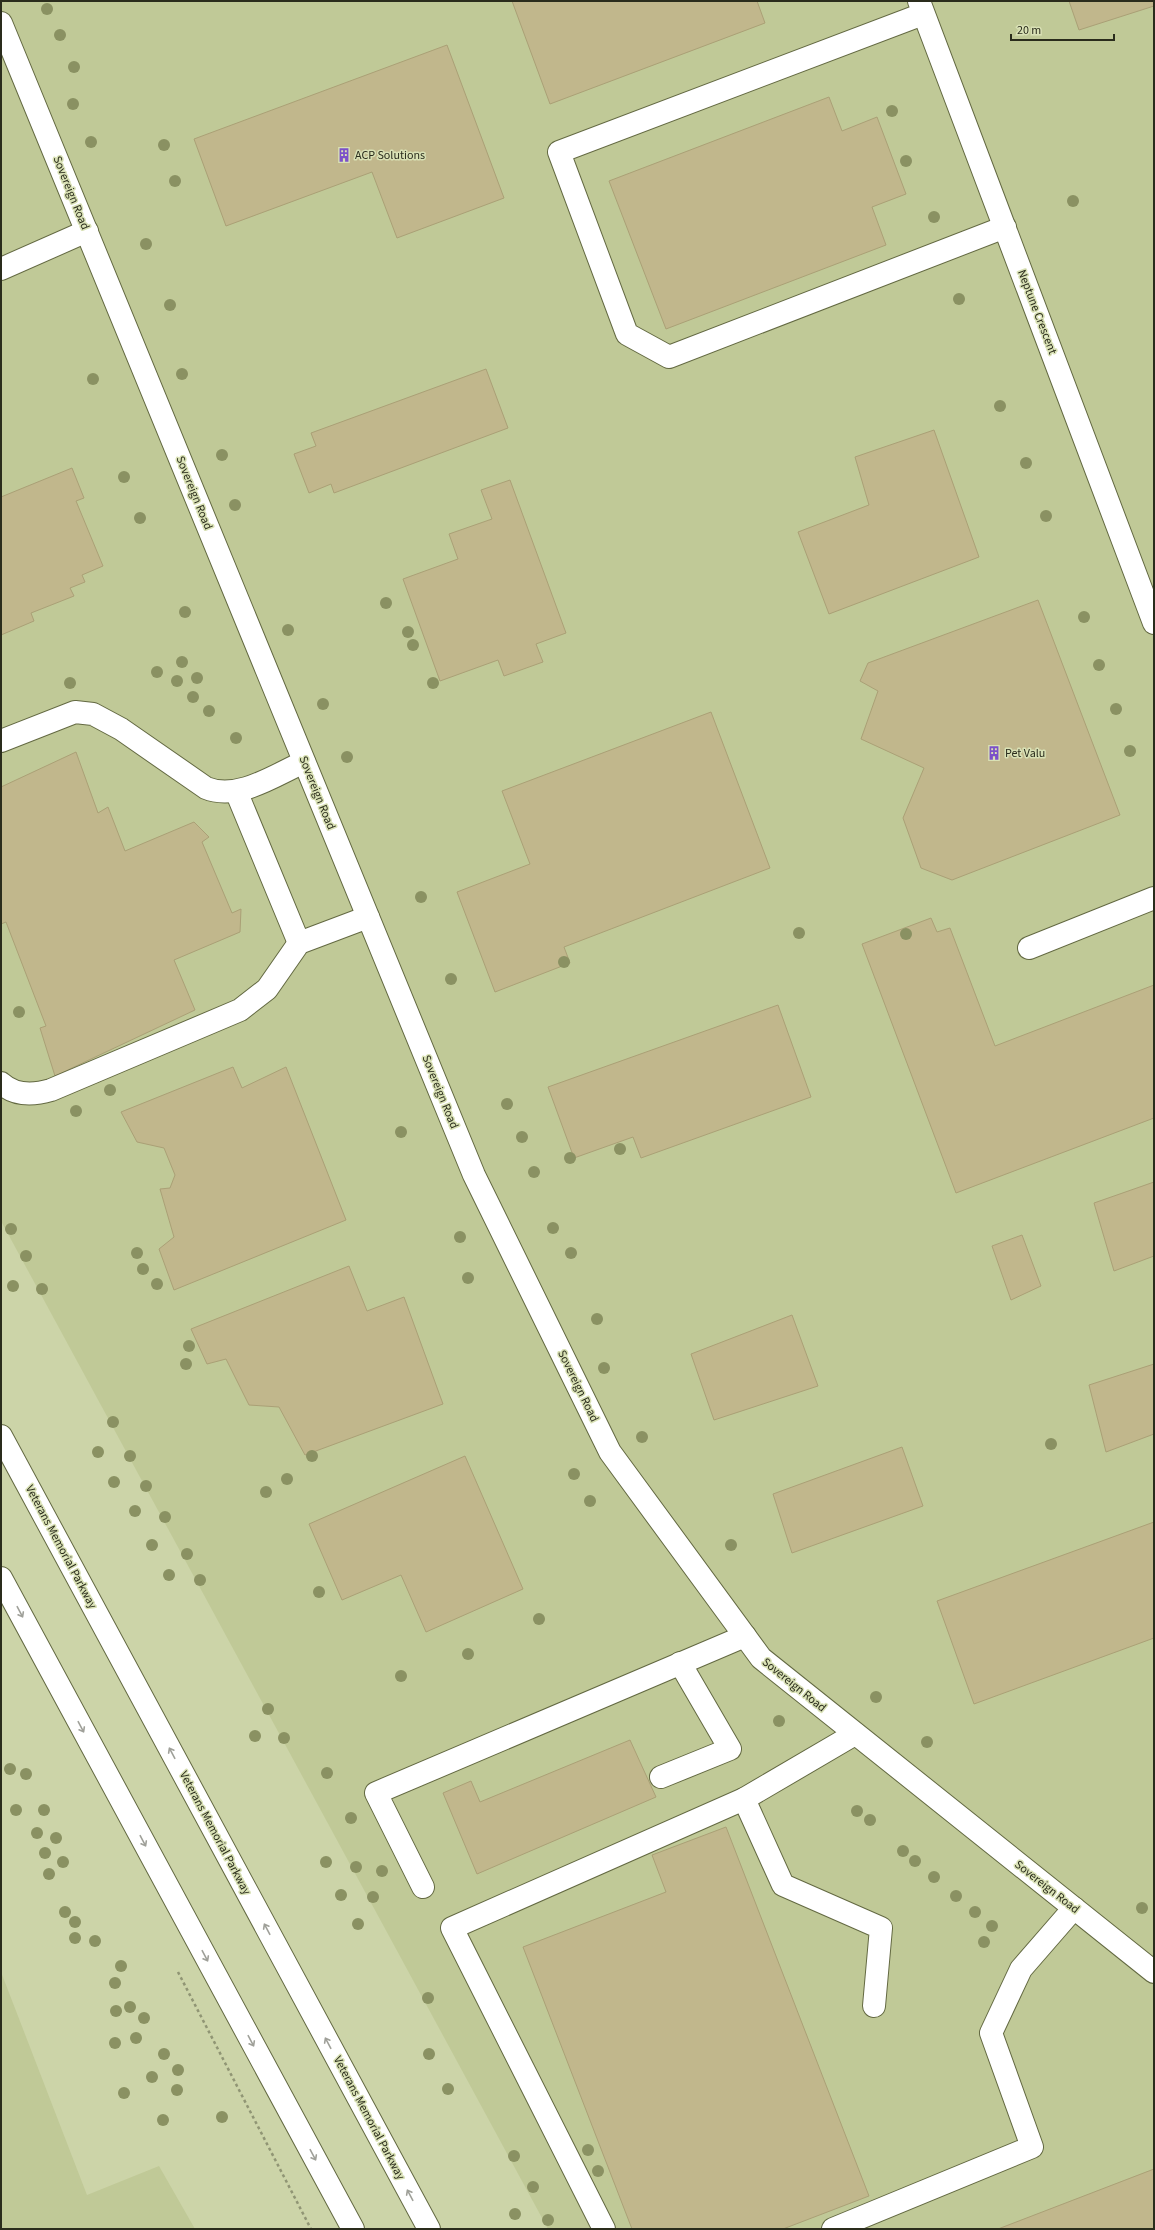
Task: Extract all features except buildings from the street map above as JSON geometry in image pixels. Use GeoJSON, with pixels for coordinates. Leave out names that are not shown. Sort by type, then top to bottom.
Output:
{"type":"FeatureCollection","features":[{"type":"Feature","properties":{"kind":"main road","name":"Neptune Crescent"},"geometry":{"type":"LineString","coordinates":[[921,7],[1154,624]]}},
{"type":"Feature","properties":{"kind":"main road"},"geometry":{"type":"LineString","coordinates":[[921,7],[559,152],[627,334],[668,357],[1005,227]]}},
{"type":"Feature","properties":{"kind":"main road","name":"Sovereign Road"},"geometry":{"type":"LineString","coordinates":[[1,23],[474,1175],[610,1452],[761,1658],[1154,1972]]}},
{"type":"Feature","properties":{"kind":"main road"},"geometry":{"type":"LineString","coordinates":[[1,269],[87,231]]}},
{"type":"Feature","properties":{"kind":"main road"},"geometry":{"type":"LineString","coordinates":[[1,741],[75,712],[92,714],[120,729],[206,788],[214,791],[236,791],[304,762]]}},
{"type":"Feature","properties":{"kind":"main road"},"geometry":{"type":"LineString","coordinates":[[236,791],[299,943]]}},
{"type":"Feature","properties":{"kind":"main road"},"geometry":{"type":"LineString","coordinates":[[1029,948],[1154,898]]}},
{"type":"Feature","properties":{"kind":"main road"},"geometry":{"type":"LineString","coordinates":[[1,1083],[19,1093],[36,1094],[51,1090],[240,1010],[267,989],[299,943],[368,918]]}},
{"type":"Feature","properties":{"kind":"main road","name":"Veterans Memorial Parkway"},"geometry":{"type":"LineString","coordinates":[[1,1436],[429,2229]]}},
{"type":"Feature","properties":{"kind":"main road"},"geometry":{"type":"LineString","coordinates":[[1,1578],[353,2229]]}},
{"type":"Feature","properties":{"kind":"main road"},"geometry":{"type":"LineString","coordinates":[[423,1886],[376,1793],[745,1636]]}},
{"type":"Feature","properties":{"kind":"main road"},"geometry":{"type":"LineString","coordinates":[[661,1777],[730,1749],[680,1663]]}},
{"type":"Feature","properties":{"kind":"main road"},"geometry":{"type":"LineString","coordinates":[[604,2229],[452,1928],[744,1799],[855,1734]]}},
{"type":"Feature","properties":{"kind":"main road"},"geometry":{"type":"LineString","coordinates":[[744,1799],[784,1885],[881,1928],[874,2006]]}},
{"type":"Feature","properties":{"kind":"main road"},"geometry":{"type":"LineString","coordinates":[[833,2229],[1032,2147],[991,2033],[1021,1968],[1074,1908]]}},
{"type":"Feature","properties":{"kind":"shaded area"},"geometry":{"type":"Polygon","coordinates":[[[1,1],[1154,1],[1154,2229],[548,2229],[1,1221],[1,1]]]}},
{"type":"Feature","properties":{"kind":"shaded area"},"geometry":{"type":"Polygon","coordinates":[[[1,1972],[87,2195],[159,2166],[195,2229],[1,2229],[1,1972]]]}},
{"type":"Feature","properties":{"kind":"place","name":"ACP Solutions"},"geometry":{"type":"Point","coordinates":[344,155]}},
{"type":"Feature","properties":{"kind":"place","name":"Pet Valu"},"geometry":{"type":"Point","coordinates":[994,753]}}]}
